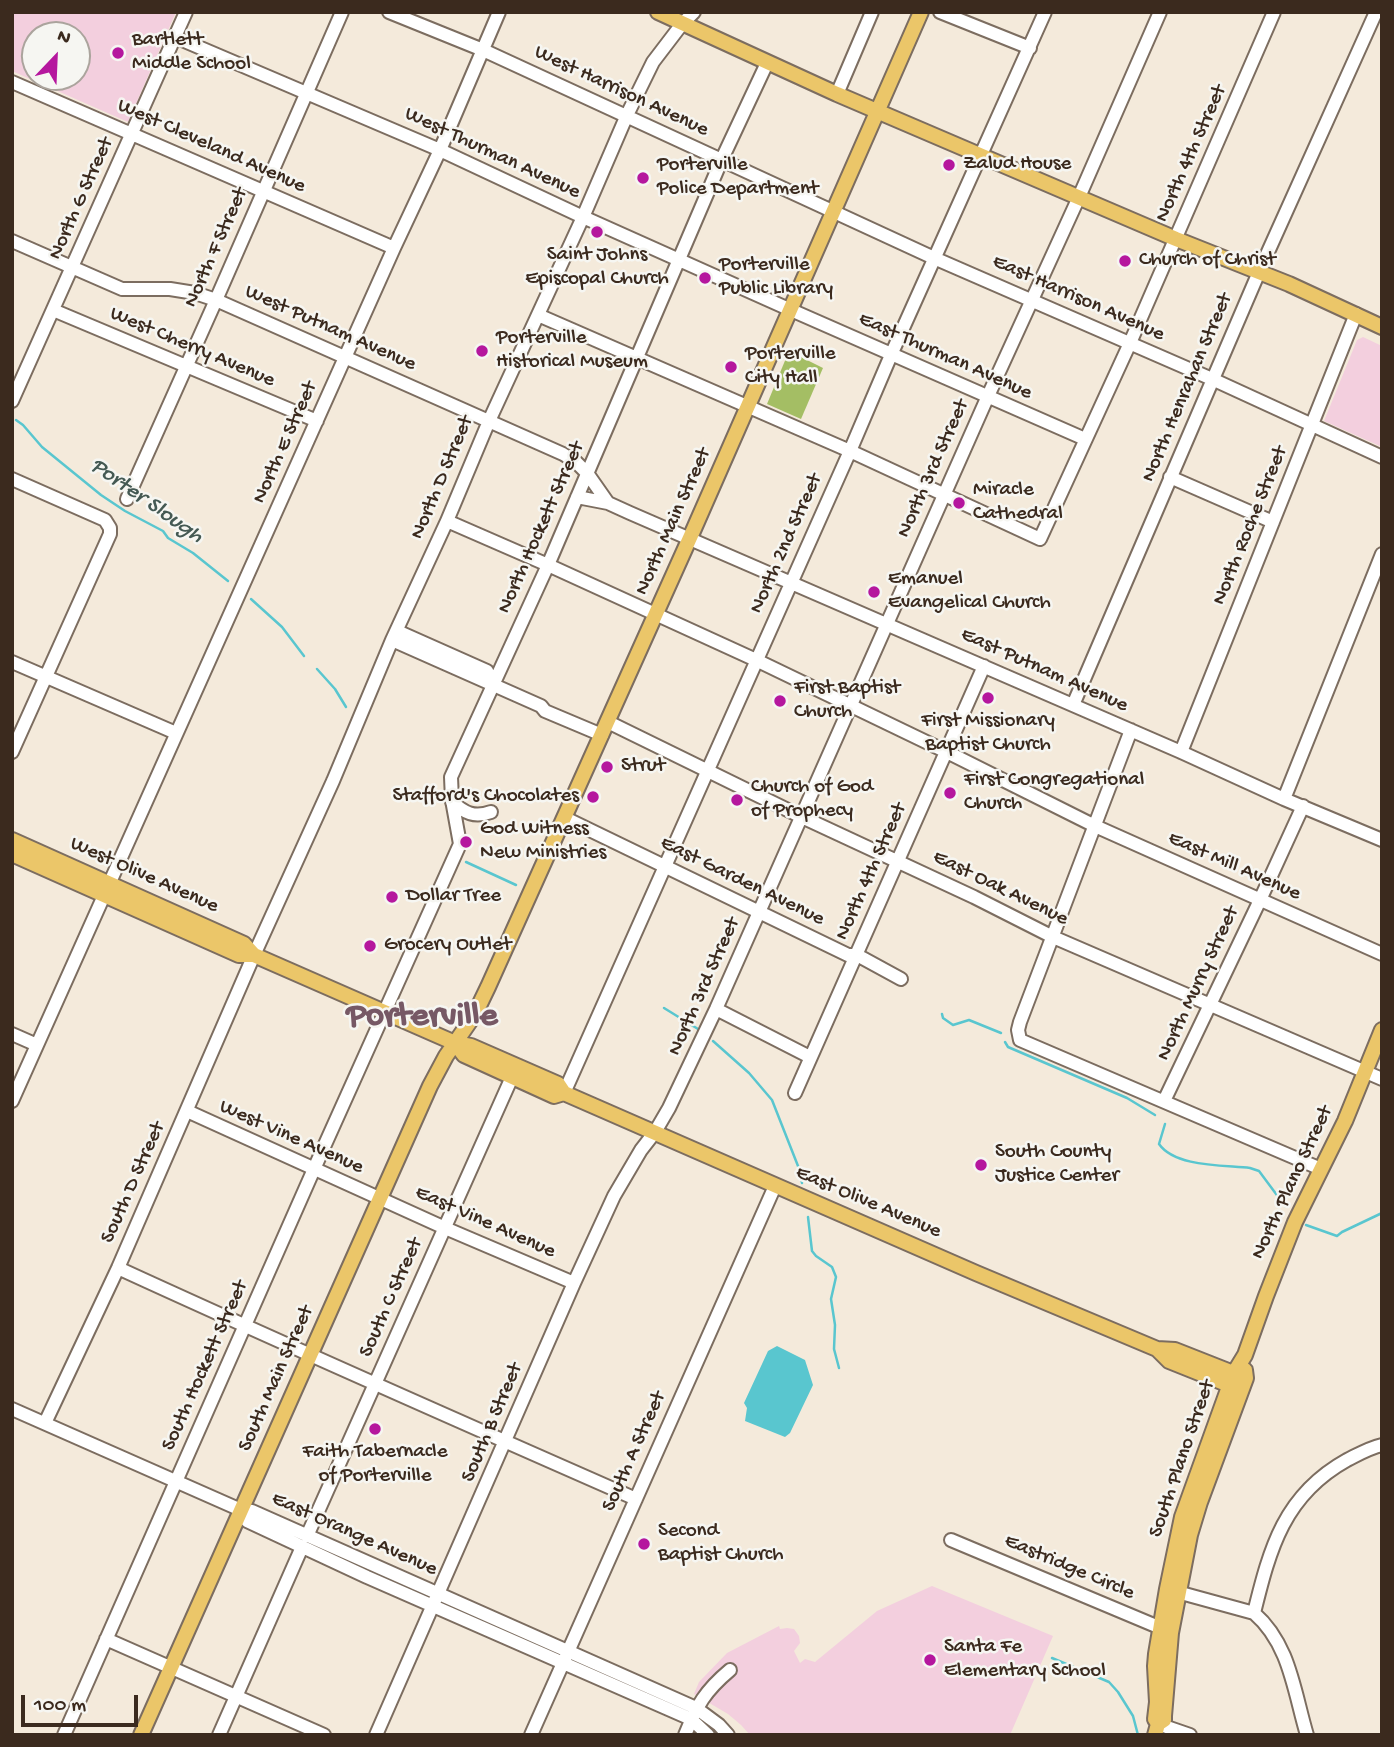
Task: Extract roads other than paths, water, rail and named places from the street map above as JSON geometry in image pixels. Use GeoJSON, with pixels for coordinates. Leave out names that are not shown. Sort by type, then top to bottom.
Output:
{"type":"FeatureCollection","features":[{"type":"Feature","properties":{"kind":"main road"},"geometry":{"type":"LineString","coordinates":[[658,12],[878,112],[1259,272],[1382,327]]}},
{"type":"Feature","properties":{"kind":"main road","name":"North Main Street"},"geometry":{"type":"LineString","coordinates":[[455,1043],[479,1007],[565,818],[921,12]]}},
{"type":"Feature","properties":{"kind":"main road","name":"West Olive Avenue"},"geometry":{"type":"LineString","coordinates":[[12,840],[108,890]]}},
{"type":"Feature","properties":{"kind":"main road","name":"West Olive Avenue"},"geometry":{"type":"LineString","coordinates":[[12,854],[244,944],[254,956],[455,1043]]}},
{"type":"Feature","properties":{"kind":"main road","name":"North Plano Street"},"geometry":{"type":"LineString","coordinates":[[1238,1382],[1245,1355],[1292,1231],[1345,1121],[1382,1030]]}},
{"type":"Feature","properties":{"kind":"main road","name":"East Olive Avenue"},"geometry":{"type":"LineString","coordinates":[[455,1043],[464,1055],[554,1096],[564,1093]]}},
{"type":"Feature","properties":{"kind":"main road","name":"East Olive Avenue"},"geometry":{"type":"LineString","coordinates":[[455,1043],[471,1046],[558,1084],[564,1093],[1157,1349],[1175,1350],[1238,1382]]}},
{"type":"Feature","properties":{"kind":"main road","name":"South Main Street"},"geometry":{"type":"LineString","coordinates":[[141,1735],[430,1086],[455,1043]]}},
{"type":"Feature","properties":{"kind":"main road","name":"South Plano Street"},"geometry":{"type":"LineString","coordinates":[[1156,1729],[1164,1720],[1166,1709],[1166,1630],[1173,1590],[1178,1531],[1183,1512],[1238,1382]]}},
{"type":"Feature","properties":{"kind":"main road","name":"South Plano Street"},"geometry":{"type":"LineString","coordinates":[[1173,1590],[1238,1382]]}},
{"type":"Feature","properties":{"kind":"main road"},"geometry":{"type":"LineString","coordinates":[[1183,1512],[1188,1519],[1181,1549],[1185,1558]]}},
{"type":"Feature","properties":{"kind":"street","name":"North G Street"},"geometry":{"type":"LineString","coordinates":[[12,401],[186,12]]}},
{"type":"Feature","properties":{"kind":"street","name":"North F Street"},"geometry":{"type":"LineString","coordinates":[[127,499],[342,12]]}},
{"type":"Feature","properties":{"kind":"street","name":"West Harrison Avenue"},"geometry":{"type":"LineString","coordinates":[[389,12],[483,50],[834,212]]}},
{"type":"Feature","properties":{"kind":"street","name":"North E Street"},"geometry":{"type":"LineString","coordinates":[[12,1101],[440,150],[499,12]]}},
{"type":"Feature","properties":{"kind":"street","name":"North D Street"},"geometry":{"type":"LineString","coordinates":[[254,956],[626,115],[653,62],[694,12]]}},
{"type":"Feature","properties":{"kind":"street"},"geometry":{"type":"LineString","coordinates":[[837,94],[872,12]]}},
{"type":"Feature","properties":{"kind":"street"},"geometry":{"type":"LineString","coordinates":[[940,12],[1030,48]]}},
{"type":"Feature","properties":{"kind":"street","name":"North 2nd Street"},"geometry":{"type":"LineString","coordinates":[[564,1093],[1045,12]]}},
{"type":"Feature","properties":{"kind":"street","name":"North 3rd Street"},"geometry":{"type":"LineString","coordinates":[[655,1132],[681,1084],[760,912],[1160,12]]}},
{"type":"Feature","properties":{"kind":"street","name":"North 4th Street"},"geometry":{"type":"LineString","coordinates":[[944,496],[1040,540],[1130,343],[1274,12]]}},
{"type":"Feature","properties":{"kind":"street","name":"North Henrahan Street"},"geometry":{"type":"LineString","coordinates":[[1073,705],[1212,379],[1376,12]]}},
{"type":"Feature","properties":{"kind":"street","name":"West Thurman Avenue"},"geometry":{"type":"LineString","coordinates":[[175,37],[440,150],[791,310]]}},
{"type":"Feature","properties":{"kind":"street","name":"North Hockett Street"},"geometry":{"type":"LineString","coordinates":[[385,1013],[460,844],[451,777],[548,565],[722,159],[767,63]]}},
{"type":"Feature","properties":{"kind":"street","name":"West Cleveland Avenue"},"geometry":{"type":"LineString","coordinates":[[12,82],[394,248]]}},
{"type":"Feature","properties":{"kind":"street","name":"East Harrison Avenue"},"geometry":{"type":"LineString","coordinates":[[834,212],[1382,457]]}},
{"type":"Feature","properties":{"kind":"street","name":"West Putnam Avenue"},"geometry":{"type":"LineString","coordinates":[[12,242],[122,289],[170,289],[216,300],[563,454],[587,473],[608,503]]}},
{"type":"Feature","properties":{"kind":"street","name":"West Cherry Avenue"},"geometry":{"type":"LineString","coordinates":[[53,310],[317,421]]}},
{"type":"Feature","properties":{"kind":"street","name":"East Thurman Avenue"},"geometry":{"type":"LineString","coordinates":[[791,310],[1085,439]]}},
{"type":"Feature","properties":{"kind":"street","name":"North Roche Street"},"geometry":{"type":"LineString","coordinates":[[1181,752],[1356,314]]}},
{"type":"Feature","properties":{"kind":"street"},"geometry":{"type":"LineString","coordinates":[[538,315],[850,451],[944,496]]}},
{"type":"Feature","properties":{"kind":"street"},"geometry":{"type":"LineString","coordinates":[[1170,477],[1273,522]]}},
{"type":"Feature","properties":{"kind":"street"},"geometry":{"type":"LineString","coordinates":[[12,479],[104,520],[110,528],[110,534],[12,752]]}},
{"type":"Feature","properties":{"kind":"street"},"geometry":{"type":"LineString","coordinates":[[577,497],[608,503],[689,539]]}},
{"type":"Feature","properties":{"kind":"street","name":"East Mill Avenue"},"geometry":{"type":"LineString","coordinates":[[447,521],[756,660],[1095,826],[1382,954]]}},
{"type":"Feature","properties":{"kind":"street","name":"East Putnam Avenue"},"geometry":{"type":"LineString","coordinates":[[689,539],[1382,840]]}},
{"type":"Feature","properties":{"kind":"street"},"geometry":{"type":"LineString","coordinates":[[1284,799],[1382,554]]}},
{"type":"Feature","properties":{"kind":"street","name":"East Oak Avenue"},"geometry":{"type":"LineString","coordinates":[[394,636],[541,706],[545,711],[605,729],[708,771],[1053,937],[1382,1079]]}},
{"type":"Feature","properties":{"kind":"street"},"geometry":{"type":"LineString","coordinates":[[12,662],[176,733]]}},
{"type":"Feature","properties":{"kind":"street","name":"North 4th Street"},"geometry":{"type":"LineString","coordinates":[[795,1093],[984,666]]}},
{"type":"Feature","properties":{"kind":"street"},"geometry":{"type":"LineString","coordinates":[[1131,730],[1020,1022],[1020,1040],[1321,1169]]}},
{"type":"Feature","properties":{"kind":"street"},"geometry":{"type":"LineString","coordinates":[[453,802],[469,815],[491,812]]}},
{"type":"Feature","properties":{"kind":"street","name":"North Murry Street"},"geometry":{"type":"LineString","coordinates":[[1164,1101],[1303,806]]}},
{"type":"Feature","properties":{"kind":"street","name":"East Garden Avenue"},"geometry":{"type":"LineString","coordinates":[[565,818],[849,955],[857,955],[901,979]]}},
{"type":"Feature","properties":{"kind":"street","name":"South D Street"},"geometry":{"type":"LineString","coordinates":[[45,1423],[118,1268],[254,956]]}},
{"type":"Feature","properties":{"kind":"street"},"geometry":{"type":"LineString","coordinates":[[716,1009],[810,1057]]}},
{"type":"Feature","properties":{"kind":"street","name":"South Hockett Street"},"geometry":{"type":"LineString","coordinates":[[64,1735],[385,1013]]}},
{"type":"Feature","properties":{"kind":"street"},"geometry":{"type":"LineString","coordinates":[[12,1034],[37,1045]]}},
{"type":"Feature","properties":{"kind":"street","name":"South C Street"},"geometry":{"type":"LineString","coordinates":[[219,1735],[513,1077]]}},
{"type":"Feature","properties":{"kind":"street","name":"West Vine Avenue"},"geometry":{"type":"LineString","coordinates":[[187,1111],[380,1198]]}},
{"type":"Feature","properties":{"kind":"street","name":"South B Street"},"geometry":{"type":"LineString","coordinates":[[376,1735],[614,1196],[640,1150],[655,1132]]}},
{"type":"Feature","properties":{"kind":"street","name":"South A Street"},"geometry":{"type":"LineString","coordinates":[[531,1735],[775,1186]]}},
{"type":"Feature","properties":{"kind":"street","name":"East Vine Avenue"},"geometry":{"type":"LineString","coordinates":[[380,1198],[574,1283]]}},
{"type":"Feature","properties":{"kind":"street"},"geometry":{"type":"LineString","coordinates":[[118,1268],[636,1499]]}},
{"type":"Feature","properties":{"kind":"street","name":"East Orange Avenue"},"geometry":{"type":"LineString","coordinates":[[12,1409],[241,1510],[252,1511],[304,1541],[694,1713],[719,1725],[727,1735]]}},
{"type":"Feature","properties":{"kind":"street"},"geometry":{"type":"LineString","coordinates":[[1254,1613],[1264,1571],[1289,1512],[1305,1492],[1331,1469],[1367,1449],[1382,1445]]}},
{"type":"Feature","properties":{"kind":"street","name":"Eastridge Circle"},"geometry":{"type":"LineString","coordinates":[[951,1539],[1166,1630]]}},
{"type":"Feature","properties":{"kind":"street"},"geometry":{"type":"LineString","coordinates":[[1173,1590],[1254,1613],[1271,1631],[1287,1659],[1307,1735]]}},
{"type":"Feature","properties":{"kind":"street"},"geometry":{"type":"LineString","coordinates":[[106,1639],[324,1735]]}},
{"type":"Feature","properties":{"kind":"street"},"geometry":{"type":"LineString","coordinates":[[685,1735],[694,1713],[712,1685],[730,1670]]}},
{"type":"Feature","properties":{"kind":"street","name":"East Orange Avenue"},"geometry":{"type":"LineString","coordinates":[[694,1713],[708,1735]]}},
{"type":"Feature","properties":{"kind":"street"},"geometry":{"type":"LineString","coordinates":[[1156,1729],[1190,1735]]}},
{"type":"Feature","properties":{"kind":"water"},"geometry":{"type":"Polygon","coordinates":[[[777,1346],[805,1360],[813,1385],[790,1433],[785,1437],[745,1421],[747,1408],[744,1403],[768,1351],[777,1346]]]}},
{"type":"Feature","properties":{"kind":"waterway","name":"Porter Slough"},"geometry":{"type":"LineString","coordinates":[[16,420],[42,447],[101,495],[163,531],[168,538],[193,553],[228,581]]}},
{"type":"Feature","properties":{"kind":"waterway","name":"Porter Slough"},"geometry":{"type":"LineString","coordinates":[[251,599],[282,627],[304,656]]}},
{"type":"Feature","properties":{"kind":"waterway","name":"Porter Slough"},"geometry":{"type":"LineString","coordinates":[[317,669],[335,689],[346,707]]}},
{"type":"Feature","properties":{"kind":"waterway","name":"Porter Slough"},"geometry":{"type":"LineString","coordinates":[[466,862],[516,885]]}},
{"type":"Feature","properties":{"kind":"waterway","name":"Porter Slough"},"geometry":{"type":"LineString","coordinates":[[664,1008],[698,1029]]}},
{"type":"Feature","properties":{"kind":"waterway"},"geometry":{"type":"LineString","coordinates":[[942,1014],[943,1018],[953,1025],[969,1020],[1001,1033]]}},
{"type":"Feature","properties":{"kind":"waterway","name":"Porter Slough"},"geometry":{"type":"LineString","coordinates":[[713,1041],[749,1073],[772,1100],[802,1183]]}},
{"type":"Feature","properties":{"kind":"waterway"},"geometry":{"type":"LineString","coordinates":[[1005,1042],[1008,1047],[1127,1098],[1155,1115]]}},
{"type":"Feature","properties":{"kind":"waterway"},"geometry":{"type":"LineString","coordinates":[[1165,1124],[1159,1144],[1166,1152],[1188,1161],[1259,1171],[1285,1206]]}},
{"type":"Feature","properties":{"kind":"waterway"},"geometry":{"type":"LineString","coordinates":[[1306,1225],[1337,1236],[1382,1213]]}},
{"type":"Feature","properties":{"kind":"waterway","name":"Porter Slough"},"geometry":{"type":"LineString","coordinates":[[808,1217],[812,1251],[832,1267],[836,1277],[831,1299],[835,1325],[834,1349],[839,1368]]}},
{"type":"Feature","properties":{"kind":"waterway","name":"Porter Slough"},"geometry":{"type":"LineString","coordinates":[[1052,1658],[1109,1682],[1133,1716],[1138,1735]]}},
{"type":"Feature","properties":{"kind":"place","name":"Bartlett Middle School"},"geometry":{"type":"Point","coordinates":[118,53]}},
{"type":"Feature","properties":{"kind":"place","name":"Zalud House"},"geometry":{"type":"Point","coordinates":[949,165]}},
{"type":"Feature","properties":{"kind":"place","name":"Porterville Police Department"},"geometry":{"type":"Point","coordinates":[643,178]}},
{"type":"Feature","properties":{"kind":"place","name":"Saint Johns Episcopal Church"},"geometry":{"type":"Point","coordinates":[597,232]}},
{"type":"Feature","properties":{"kind":"place","name":"Church of Christ"},"geometry":{"type":"Point","coordinates":[1125,261]}},
{"type":"Feature","properties":{"kind":"place","name":"Porterville Public Library"},"geometry":{"type":"Point","coordinates":[705,278]}},
{"type":"Feature","properties":{"kind":"place","name":"Porterville Historical Museum"},"geometry":{"type":"Point","coordinates":[482,351]}},
{"type":"Feature","properties":{"kind":"place","name":"Porterville City Hall"},"geometry":{"type":"Point","coordinates":[731,367]}},
{"type":"Feature","properties":{"kind":"place","name":"Miracle Cathedral"},"geometry":{"type":"Point","coordinates":[959,503]}},
{"type":"Feature","properties":{"kind":"place","name":"Emanuel Evangelical Church"},"geometry":{"type":"Point","coordinates":[874,592]}},
{"type":"Feature","properties":{"kind":"place","name":"First Missionary Baptist Church"},"geometry":{"type":"Point","coordinates":[988,698]}},
{"type":"Feature","properties":{"kind":"place","name":"First Baptist Church"},"geometry":{"type":"Point","coordinates":[780,701]}},
{"type":"Feature","properties":{"kind":"place","name":"Strut"},"geometry":{"type":"Point","coordinates":[607,767]}},
{"type":"Feature","properties":{"kind":"place","name":"First Congregational Church"},"geometry":{"type":"Point","coordinates":[950,793]}},
{"type":"Feature","properties":{"kind":"place","name":"Stafford's Chocolates"},"geometry":{"type":"Point","coordinates":[593,797]}},
{"type":"Feature","properties":{"kind":"place","name":"Church of God of Prophecy"},"geometry":{"type":"Point","coordinates":[737,800]}},
{"type":"Feature","properties":{"kind":"place","name":"God Witness New Ministries"},"geometry":{"type":"Point","coordinates":[466,842]}},
{"type":"Feature","properties":{"kind":"place","name":"Dollar Tree"},"geometry":{"type":"Point","coordinates":[392,897]}},
{"type":"Feature","properties":{"kind":"place","name":"Grocery Outlet"},"geometry":{"type":"Point","coordinates":[370,946]}},
{"type":"Feature","properties":{"kind":"place","name":"South County Justice Center"},"geometry":{"type":"Point","coordinates":[981,1165]}},
{"type":"Feature","properties":{"kind":"place","name":"Faith Tabernacle of Porterville"},"geometry":{"type":"Point","coordinates":[375,1429]}},
{"type":"Feature","properties":{"kind":"place","name":"Second Baptist Church"},"geometry":{"type":"Point","coordinates":[644,1544]}},
{"type":"Feature","properties":{"kind":"place","name":"Santa Fe Elementary School"},"geometry":{"type":"Point","coordinates":[930,1660]}},
{"type":"Feature","properties":{"kind":"district","name":"Porterville"},"geometry":{"type":"Point","coordinates":[422,1019]}}]}
